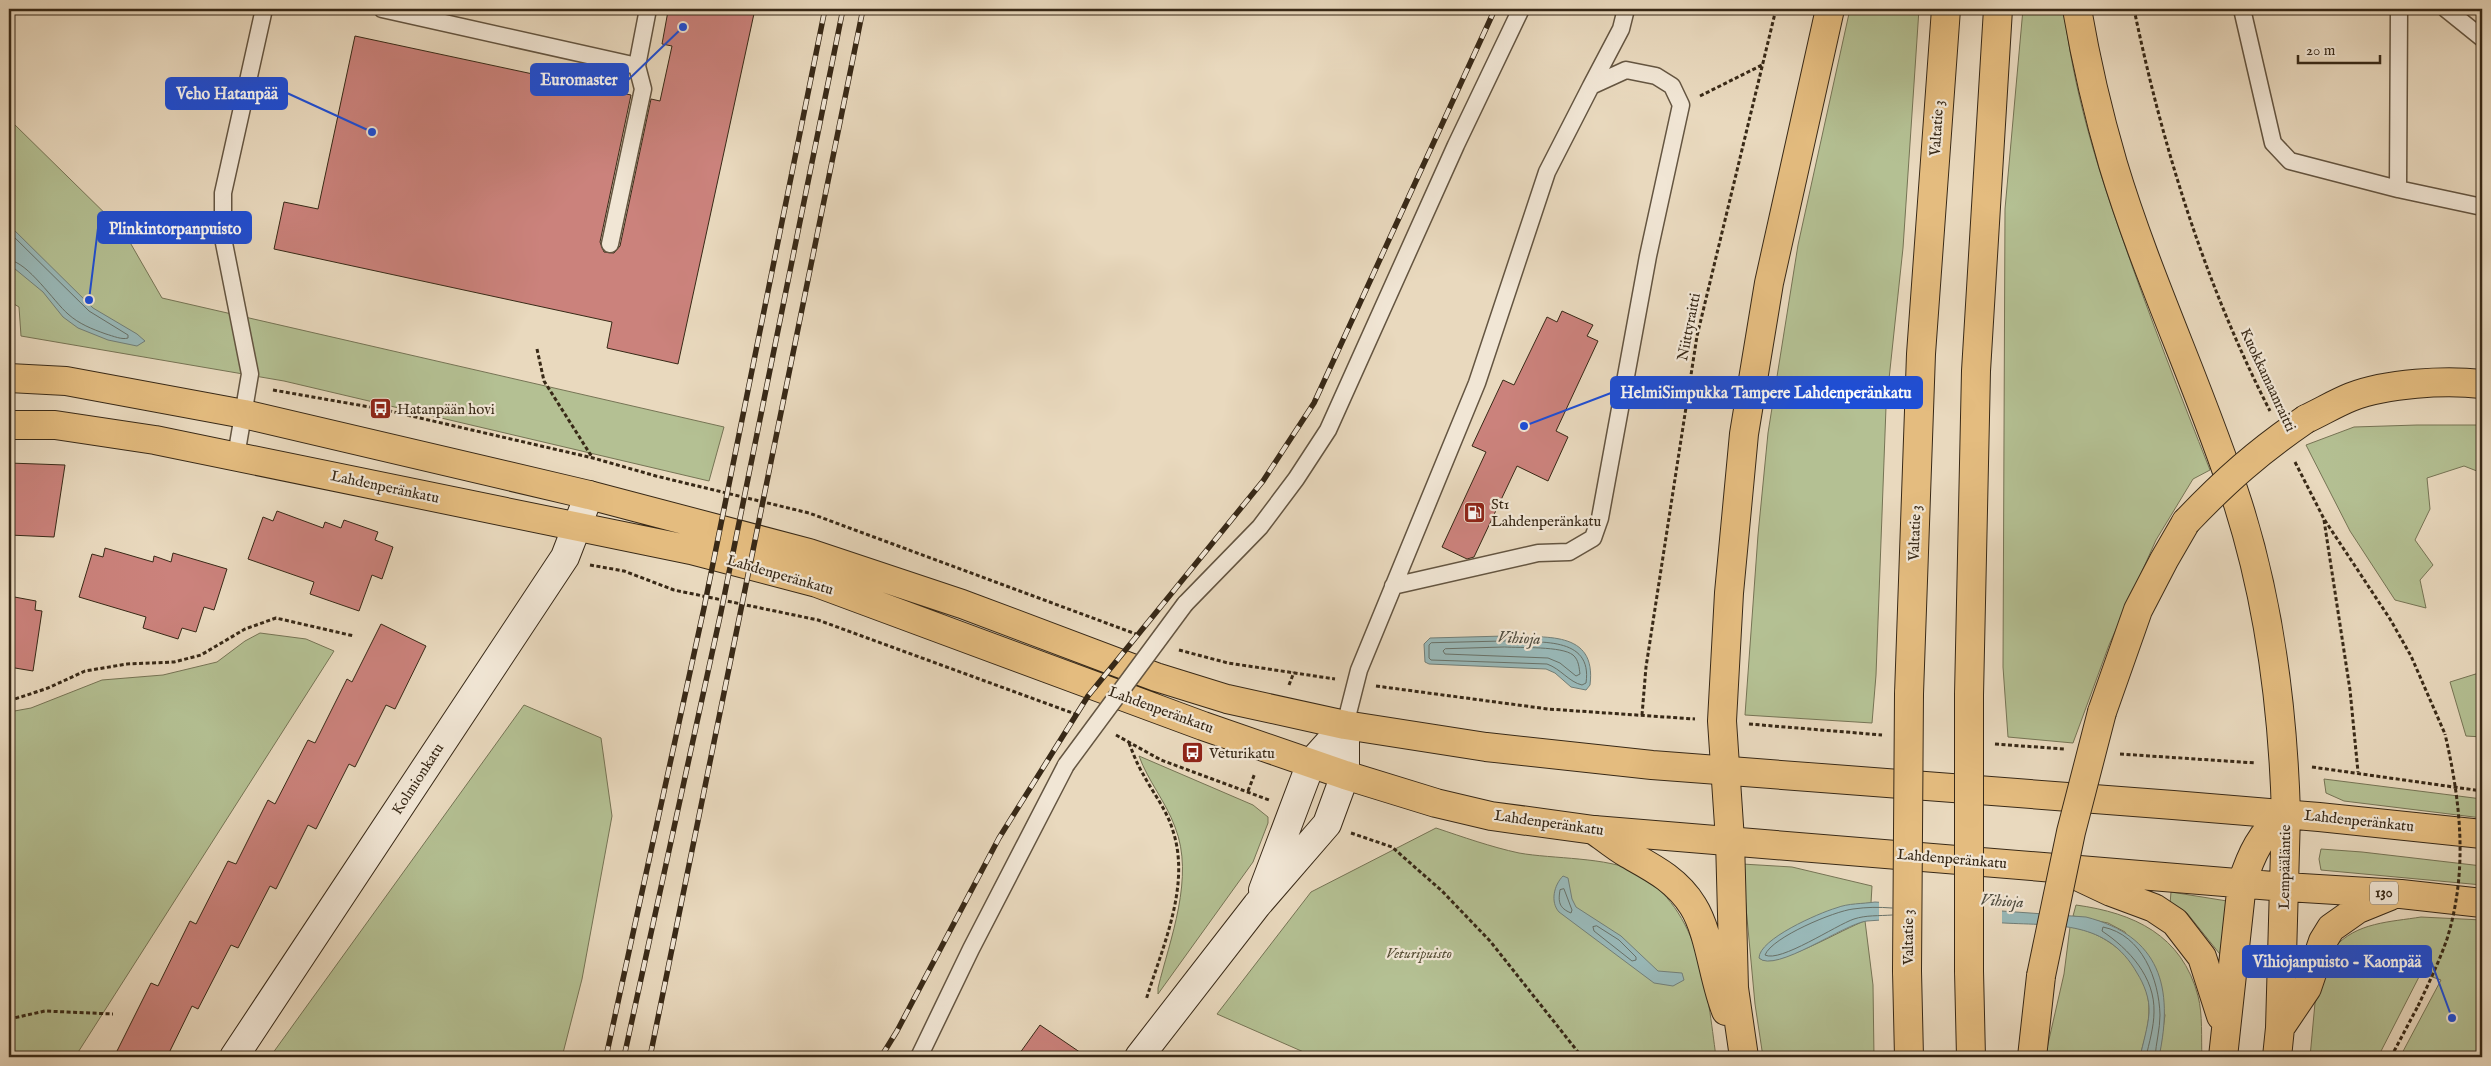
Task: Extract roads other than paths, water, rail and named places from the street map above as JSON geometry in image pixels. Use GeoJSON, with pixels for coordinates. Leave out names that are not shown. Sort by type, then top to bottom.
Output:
{"type":"FeatureCollection","features":[{"type":"Feature","properties":{"kind":"main road"},"geometry":{"type":"LineString","coordinates":[[1744,1057],[1734,988],[1730,840],[1722,721],[1729,594],[1744,434],[1769,283],[1830,9]]}},
{"type":"Feature","properties":{"kind":"main road","name":"Valtatie 3"},"geometry":{"type":"LineString","coordinates":[[1909,1057],[1909,694],[1922,354],[1946,9]]}},
{"type":"Feature","properties":{"kind":"main road"},"geometry":{"type":"LineString","coordinates":[[1971,1057],[1969,971],[1969,695],[1976,371],[1998,9]]}},
{"type":"Feature","properties":{"kind":"main road"},"geometry":{"type":"LineString","coordinates":[[2077,9],[2087,65],[2113,165],[2238,503],[2259,580],[2275,664],[2284,764],[2286,814]]}},
{"type":"Feature","properties":{"kind":"main road","name":"Lahdenperänkatu"},"geometry":{"type":"LineString","coordinates":[[9,378],[66,380],[244,414],[589,495],[809,553],[962,604],[1156,677],[1227,699],[1345,725],[1486,747],[1725,771],[2286,814],[2482,834]]}},
{"type":"Feature","properties":{"kind":"main road"},"geometry":{"type":"LineString","coordinates":[[2032,1057],[2042,976],[2071,832],[2102,712],[2138,610],[2186,522],[2222,485],[2262,449],[2306,419],[2352,396],[2396,387],[2453,381],[2482,384]]}},
{"type":"Feature","properties":{"kind":"main road","name":"Lahdenperänkatu"},"geometry":{"type":"LineString","coordinates":[[9,424],[55,425],[236,456],[691,550],[817,583],[1345,775],[1436,803],[1491,816],[1594,830],[2285,887],[2401,894],[2482,903]]}},
{"type":"Feature","properties":{"kind":"main road","name":"Kolmionkatu"},"geometry":{"type":"LineString","coordinates":[[234,1057],[565,557],[589,495]]}},
{"type":"Feature","properties":{"kind":"main road"},"geometry":{"type":"LineString","coordinates":[[1257,905],[1311,763],[1345,725]]}},
{"type":"Feature","properties":{"kind":"main road"},"geometry":{"type":"LineString","coordinates":[[1139,1057],[1257,905],[1327,824],[1345,775],[1345,725]]}},
{"type":"Feature","properties":{"kind":"main road","name":"Lempääläntie"},"geometry":{"type":"LineString","coordinates":[[2224,1044],[2242,883],[2251,857],[2261,838],[2272,824],[2286,814]]}},
{"type":"Feature","properties":{"kind":"main road","name":"Lempääläntie"},"geometry":{"type":"LineString","coordinates":[[2277,1057],[2280,1028],[2286,814]]}},
{"type":"Feature","properties":{"kind":"main road"},"geometry":{"type":"LineString","coordinates":[[1594,830],[1628,854],[1653,866],[1675,885],[1693,906],[1703,930],[1718,990],[1744,1057]]}},
{"type":"Feature","properties":{"kind":"main road"},"geometry":{"type":"LineString","coordinates":[[2061,868],[2111,892],[2154,908],[2175,922],[2202,957],[2224,1044]]}},
{"type":"Feature","properties":{"kind":"main road","name":"130"},"geometry":{"type":"LineString","coordinates":[[2280,1028],[2307,988],[2323,942],[2331,928],[2358,909],[2382,899],[2401,894]]}},
{"type":"Feature","properties":{"kind":"lane"},"geometry":{"type":"LineString","coordinates":[[236,456],[250,374],[223,238],[223,193],[264,9]]}},
{"type":"Feature","properties":{"kind":"lane"},"geometry":{"type":"LineString","coordinates":[[382,9],[636,66]]}},
{"type":"Feature","properties":{"kind":"lane"},"geometry":{"type":"LineString","coordinates":[[610,244],[643,89],[636,66],[648,9]]}},
{"type":"Feature","properties":{"kind":"lane"},"geometry":{"type":"LineString","coordinates":[[919,1057],[971,949],[1066,765],[1185,604],[1260,527],[1296,479],[1328,430],[1452,154],[1521,9]]}},
{"type":"Feature","properties":{"kind":"lane"},"geometry":{"type":"LineString","coordinates":[[1345,725],[1354,683],[1477,383],[1547,172],[1621,29],[1626,9]]}},
{"type":"Feature","properties":{"kind":"lane"},"geometry":{"type":"LineString","coordinates":[[2242,9],[2273,143],[2290,161],[2398,189],[2482,206]]}},
{"type":"Feature","properties":{"kind":"lane"},"geometry":{"type":"LineString","coordinates":[[2398,189],[2399,9]]}},
{"type":"Feature","properties":{"kind":"lane"},"geometry":{"type":"LineString","coordinates":[[2446,9],[2482,38]]}},
{"type":"Feature","properties":{"kind":"lane"},"geometry":{"type":"LineString","coordinates":[[1393,586],[1538,553],[1569,552],[1592,538],[1600,518],[1648,256],[1681,105],[1672,86],[1656,76],[1626,70],[1591,86]]}},
{"type":"Feature","properties":{"kind":"water"},"geometry":{"type":"Polygon","coordinates":[[[9,225],[93,308],[137,334],[145,341],[137,346],[108,340],[78,328],[63,317],[43,292],[9,264],[9,225]]]}},
{"type":"Feature","properties":{"kind":"water","name":"Vihioja"},"geometry":{"type":"Polygon","coordinates":[[[1505,636],[1551,638],[1565,640],[1576,645],[1585,654],[1590,667],[1590,685],[1586,690],[1571,687],[1555,673],[1546,669],[1429,664],[1425,662],[1424,644],[1430,638],[1505,636]]]}},
{"type":"Feature","properties":{"kind":"water"},"geometry":{"type":"Polygon","coordinates":[[[1563,876],[1568,878],[1572,899],[1576,907],[1621,936],[1658,971],[1682,973],[1684,980],[1673,986],[1654,983],[1559,912],[1556,908],[1554,894],[1557,884],[1563,876]]]}},
{"type":"Feature","properties":{"kind":"water"},"geometry":{"type":"Polygon","coordinates":[[[1875,902],[2086,917],[2111,926],[2131,937],[2146,951],[2156,968],[2162,987],[2164,1008],[2159,1057],[2140,1057],[2148,1024],[2149,1002],[2137,973],[2125,956],[2111,943],[2079,929],[2061,926],[1953,920],[1901,919],[1867,921],[1780,959],[1767,961],[1759,958],[1769,943],[1804,921],[1841,906],[1875,902]]]}},
{"type":"Feature","properties":{"kind":"railway"},"geometry":{"type":"LineString","coordinates":[[606,1057],[704,608],[825,9]]}},
{"type":"Feature","properties":{"kind":"railway"},"geometry":{"type":"LineString","coordinates":[[624,1057],[721,612],[843,9]]}},
{"type":"Feature","properties":{"kind":"railway"},"geometry":{"type":"LineString","coordinates":[[650,1057],[863,9]]}},
{"type":"Feature","properties":{"kind":"railway"},"geometry":{"type":"LineString","coordinates":[[881,1057],[897,1031],[999,838],[1088,696],[1263,481],[1314,403],[1495,9]]}},
{"type":"Feature","properties":{"kind":"place","name":"Euromaster"},"geometry":{"type":"Point","coordinates":[683,27]}},
{"type":"Feature","properties":{"kind":"place","name":"Veho Hatanpää"},"geometry":{"type":"Point","coordinates":[372,132]}},
{"type":"Feature","properties":{"kind":"place","name":"Plinkintorpanpuisto"},"geometry":{"type":"Point","coordinates":[89,300]}},
{"type":"Feature","properties":{"kind":"place","name":"Hatanpään hovi"},"geometry":{"type":"Point","coordinates":[381,409]}},
{"type":"Feature","properties":{"kind":"place","name":"HelmiSimpukka Tampere Lahdenperänkatu"},"geometry":{"type":"Point","coordinates":[1524,426]}},
{"type":"Feature","properties":{"kind":"place","name":"St1 Lahdenperänkatu"},"geometry":{"type":"Point","coordinates":[1475,513]}},
{"type":"Feature","properties":{"kind":"place","name":"Veturikatu"},"geometry":{"type":"Point","coordinates":[1193,753]}},
{"type":"Feature","properties":{"kind":"place","name":"Vihiojanpuisto - Kaonpää"},"geometry":{"type":"Point","coordinates":[2452,1018]}},
{"type":"Feature","properties":{"kind":"park label","name":"Veturipuisto"},"geometry":{"type":"Point","coordinates":[1419,953]}}]}
